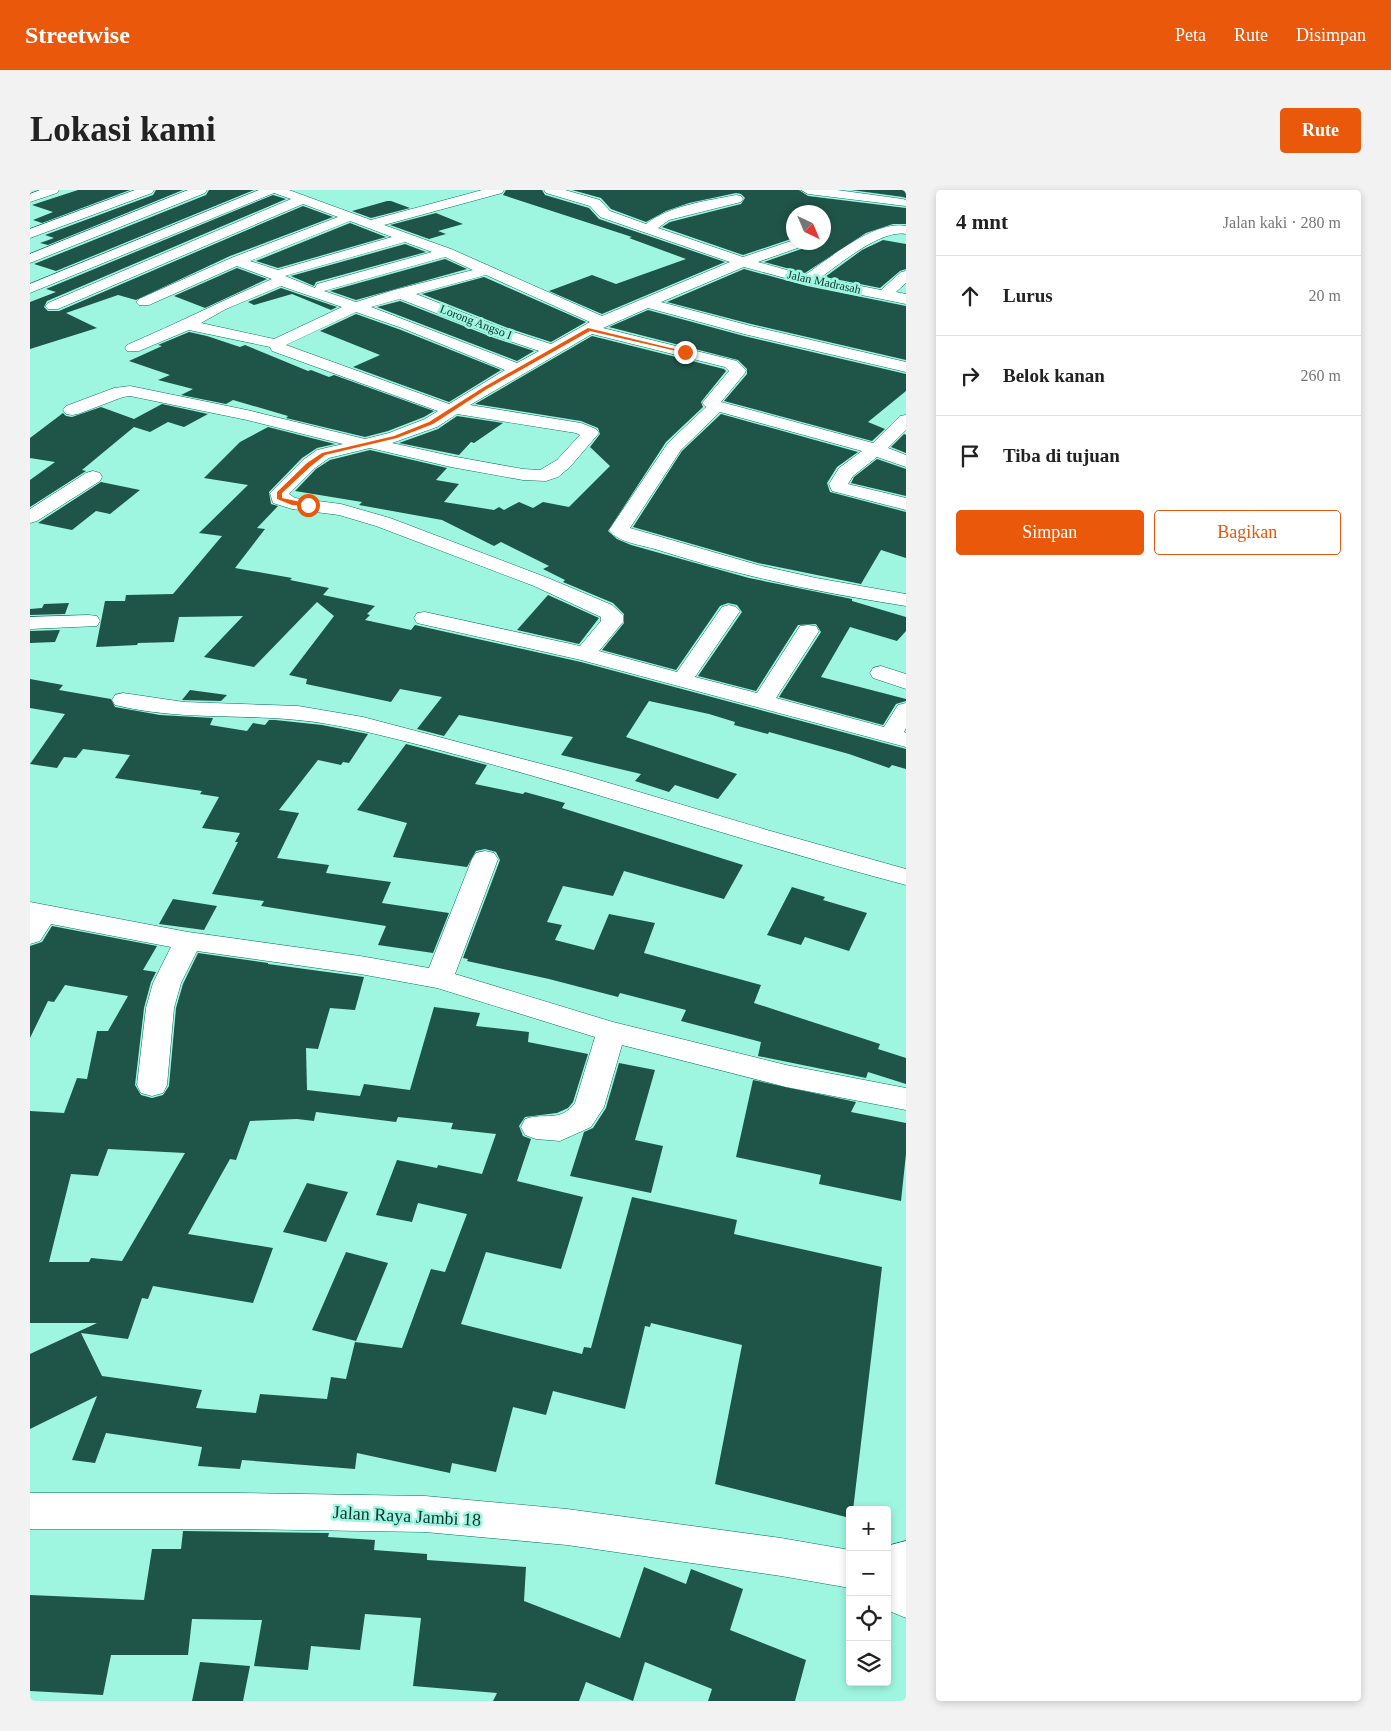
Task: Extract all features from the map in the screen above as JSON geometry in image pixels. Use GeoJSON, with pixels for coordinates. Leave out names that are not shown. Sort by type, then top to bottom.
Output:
{"type":"FeatureCollection","features":[{"type":"Feature","properties":{"kind":"street"},"geometry":{"type":"LineString","coordinates":[[30,198],[52,190]]}},
{"type":"Feature","properties":{"kind":"street"},"geometry":{"type":"LineString","coordinates":[[30,234],[147,190]]}},
{"type":"Feature","properties":{"kind":"street"},"geometry":{"type":"LineString","coordinates":[[30,259],[200,190]]}},
{"type":"Feature","properties":{"kind":"street"},"geometry":{"type":"LineString","coordinates":[[30,289],[270,190]]}},
{"type":"Feature","properties":{"kind":"street"},"geometry":{"type":"LineString","coordinates":[[277,190],[446,252],[488,270],[596,326],[731,364],[738,370],[711,403],[717,406],[875,449],[906,462]]}},
{"type":"Feature","properties":{"kind":"street"},"geometry":{"type":"LineString","coordinates":[[371,224],[497,190]]}},
{"type":"Feature","properties":{"kind":"street","name":"Jalan Madrasah"},"geometry":{"type":"LineString","coordinates":[[551,190],[591,201],[605,214],[743,262],[807,280],[906,299]]}},
{"type":"Feature","properties":{"kind":"street"},"geometry":{"type":"LineString","coordinates":[[808,190],[861,193],[903,203]]}},
{"type":"Feature","properties":{"kind":"street"},"geometry":{"type":"LineString","coordinates":[[53,306],[303,199]]}},
{"type":"Feature","properties":{"kind":"street"},"geometry":{"type":"LineString","coordinates":[[649,228],[664,217],[736,199]]}},
{"type":"Feature","properties":{"kind":"street"},"geometry":{"type":"LineString","coordinates":[[144,302],[236,260],[352,216]]}},
{"type":"Feature","properties":{"kind":"street"},"geometry":{"type":"LineString","coordinates":[[807,280],[884,232],[893,229],[906,230]]}},
{"type":"Feature","properties":{"kind":"street"},"geometry":{"type":"LineString","coordinates":[[133,348],[188,325],[221,306],[283,276],[407,237]]}},
{"type":"Feature","properties":{"kind":"street"},"geometry":{"type":"LineString","coordinates":[[585,654],[612,622],[612,615],[605,609],[532,578],[383,522],[341,510],[292,503],[280,499],[279,493],[309,464],[324,454],[395,437],[431,423],[518,369],[596,326],[743,262],[786,247]]}},
{"type":"Feature","properties":{"kind":"street"},"geometry":{"type":"LineString","coordinates":[[322,287],[446,252]]}},
{"type":"Feature","properties":{"kind":"street"},"geometry":{"type":"LineString","coordinates":[[236,260],[283,276],[354,306],[408,325],[518,369]]}},
{"type":"Feature","properties":{"kind":"street"},"geometry":{"type":"LineString","coordinates":[[188,325],[276,344],[354,306],[488,270]]}},
{"type":"Feature","properties":{"kind":"street"},"geometry":{"type":"LineString","coordinates":[[884,295],[906,275]]}},
{"type":"Feature","properties":{"kind":"street","name":"Lorong Angso I"},"geometry":{"type":"LineString","coordinates":[[399,293],[501,333],[554,350]]}},
{"type":"Feature","properties":{"kind":"street"},"geometry":{"type":"LineString","coordinates":[[647,303],[744,329],[906,367]]}},
{"type":"Feature","properties":{"kind":"street"},"geometry":{"type":"LineString","coordinates":[[72,410],[120,392],[130,391],[247,415],[409,454],[532,476],[548,475],[562,465],[590,433],[581,428],[453,409],[278,348],[276,344]]}},
{"type":"Feature","properties":{"kind":"street"},"geometry":{"type":"LineString","coordinates":[[717,406],[674,447],[619,530],[641,539],[796,582],[906,600]]}},
{"type":"Feature","properties":{"kind":"street"},"geometry":{"type":"LineString","coordinates":[[906,420],[875,449],[846,472],[838,484],[839,487],[906,504]]}},
{"type":"Feature","properties":{"kind":"street"},"geometry":{"type":"LineString","coordinates":[[30,516],[93,477]]}},
{"type":"Feature","properties":{"kind":"street"},"geometry":{"type":"LineString","coordinates":[[30,501],[50,504]]}},
{"type":"Feature","properties":{"kind":"street"},"geometry":{"type":"LineString","coordinates":[[682,680],[729,611]]}},
{"type":"Feature","properties":{"kind":"street"},"geometry":{"type":"LineString","coordinates":[[424,618],[585,654],[898,738],[906,710]]}},
{"type":"Feature","properties":{"kind":"street"},"geometry":{"type":"LineString","coordinates":[[30,623],[90,621]]}},
{"type":"Feature","properties":{"kind":"street"},"geometry":{"type":"LineString","coordinates":[[763,701],[808,630]]}},
{"type":"Feature","properties":{"kind":"street"},"geometry":{"type":"LineString","coordinates":[[881,673],[906,682]]}},
{"type":"Feature","properties":{"kind":"street"},"geometry":{"type":"LineString","coordinates":[[123,700],[184,709],[298,713],[362,724],[563,777],[758,836],[906,877]]}},
{"type":"Feature","properties":{"kind":"street"},"geometry":{"type":"LineString","coordinates":[[439,979],[486,858]]}},
{"type":"Feature","properties":{"kind":"street"},"geometry":{"type":"LineString","coordinates":[[35,920],[360,965],[439,979],[611,1032],[786,1076],[906,1099]]}},
{"type":"Feature","properties":{"kind":"street"},"geometry":{"type":"LineString","coordinates":[[152,1085],[160,1008],[167,983],[188,941]]}},
{"type":"Feature","properties":{"kind":"street"},"geometry":{"type":"LineString","coordinates":[[536,1127],[560,1130],[580,1119],[589,1107],[611,1032]]}},
{"type":"Feature","properties":{"kind":"street","name":"Jalan Raya Jambi 18"},"geometry":{"type":"LineString","coordinates":[[30,1511],[240,1511],[425,1514],[567,1527],[781,1557],[846,1568]]}},
{"type":"Feature","properties":{"kind":"street"},"geometry":{"type":"LineString","coordinates":[[891,1564],[906,1560]]}},
{"type":"Feature","properties":{"kind":"street"},"geometry":{"type":"LineString","coordinates":[[891,1590],[906,1599]]}},
{"type":"Feature","properties":{"kind":"building"},"geometry":{"type":"Polygon","coordinates":[[[78,190],[130,190],[42,223],[33,220],[53,212],[32,205],[78,190]]]}},
{"type":"Feature","properties":{"kind":"building"},"geometry":{"type":"Polygon","coordinates":[[[156,190],[183,190],[48,245],[40,243],[54,238],[45,235],[153,195],[156,190]]]}},
{"type":"Feature","properties":{"kind":"building"},"geometry":{"type":"Polygon","coordinates":[[[209,190],[254,190],[56,271],[34,264],[206,195],[209,190]]]}},
{"type":"Feature","properties":{"kind":"building"},"geometry":{"type":"Polygon","coordinates":[[[506,190],[542,190],[545,195],[589,208],[599,219],[725,262],[602,314],[549,291],[592,275],[616,284],[686,259],[629,238],[632,237],[503,195],[506,190]]]}},
{"type":"Feature","properties":{"kind":"building"},"geometry":{"type":"Polygon","coordinates":[[[572,190],[799,190],[808,196],[906,208],[906,224],[893,224],[866,233],[805,273],[764,262],[798,250],[831,250],[831,205],[786,205],[786,241],[743,255],[662,227],[670,222],[741,204],[745,198],[741,194],[736,193],[689,203],[666,211],[646,222],[611,209],[601,198],[572,190]]]}},
{"type":"Feature","properties":{"kind":"building"},"geometry":{"type":"Polygon","coordinates":[[[851,190],[906,190],[906,198],[903,197],[851,190]]]}},
{"type":"Feature","properties":{"kind":"building"},"geometry":{"type":"Polygon","coordinates":[[[273,195],[286,199],[47,301],[44,307],[48,311],[59,311],[303,206],[333,217],[230,256],[136,300],[118,295],[66,313],[97,328],[30,349],[30,302],[56,292],[46,289],[273,195]]]}},
{"type":"Feature","properties":{"kind":"building"},"geometry":{"type":"Polygon","coordinates":[[[387,201],[410,208],[371,218],[352,211],[387,201]]]}},
{"type":"Feature","properties":{"kind":"building"},"geometry":{"type":"Polygon","coordinates":[[[436,213],[463,224],[438,231],[446,234],[429,239],[390,225],[436,213]]]}},
{"type":"Feature","properties":{"kind":"building"},"geometry":{"type":"Polygon","coordinates":[[[350,223],[386,237],[278,268],[256,261],[350,223]]]}},
{"type":"Feature","properties":{"kind":"building"},"geometry":{"type":"Polygon","coordinates":[[[883,240],[906,244],[906,269],[900,271],[880,288],[825,277],[862,250],[883,240]]]}},
{"type":"Feature","properties":{"kind":"building"},"geometry":{"type":"Polygon","coordinates":[[[405,244],[426,252],[316,282],[314,286],[291,276],[405,244]]]}},
{"type":"Feature","properties":{"kind":"building"},"geometry":{"type":"Polygon","coordinates":[[[445,259],[467,269],[356,300],[330,291],[445,259]]]}},
{"type":"Feature","properties":{"kind":"building"},"geometry":{"type":"Polygon","coordinates":[[[237,268],[267,279],[205,308],[174,296],[237,268]]]}},
{"type":"Feature","properties":{"kind":"building"},"geometry":{"type":"Polygon","coordinates":[[[744,269],[807,286],[906,306],[906,360],[747,323],[667,302],[744,269]]]}},
{"type":"Feature","properties":{"kind":"building"},"geometry":{"type":"Polygon","coordinates":[[[484,277],[586,322],[551,342],[508,328],[422,294],[484,277]]]}},
{"type":"Feature","properties":{"kind":"building"},"geometry":{"type":"Polygon","coordinates":[[[281,288],[337,307],[331,310],[292,294],[254,305],[248,302],[281,288]]]}},
{"type":"Feature","properties":{"kind":"building"},"geometry":{"type":"Polygon","coordinates":[[[400,301],[494,338],[534,351],[517,361],[377,307],[400,301]]]}},
{"type":"Feature","properties":{"kind":"building"},"geometry":{"type":"Polygon","coordinates":[[[648,310],[744,336],[906,374],[906,391],[868,422],[885,429],[872,441],[724,401],[747,374],[747,369],[738,360],[609,327],[648,310]]]}},
{"type":"Feature","properties":{"kind":"building"},"geometry":{"type":"Polygon","coordinates":[[[356,314],[501,370],[449,402],[353,367],[380,355],[320,331],[356,314]]]}},
{"type":"Feature","properties":{"kind":"building"},"geometry":{"type":"Polygon","coordinates":[[[189,332],[240,347],[245,345],[308,371],[311,370],[329,377],[334,375],[434,411],[424,417],[388,431],[365,437],[286,418],[288,416],[233,400],[226,404],[181,395],[193,389],[158,380],[170,375],[129,361],[162,346],[158,345],[189,332]]]}},
{"type":"Feature","properties":{"kind":"building"},"geometry":{"type":"Polygon","coordinates":[[[592,336],[726,371],[701,402],[703,407],[666,442],[608,531],[617,539],[631,545],[749,578],[852,599],[852,601],[906,617],[906,631],[897,641],[850,627],[821,677],[906,699],[906,701],[896,704],[883,725],[779,697],[821,632],[816,624],[798,625],[756,691],[698,676],[742,612],[737,605],[728,603],[720,606],[676,670],[602,650],[624,623],[624,614],[613,603],[563,582],[565,580],[543,569],[549,566],[501,542],[494,546],[442,520],[359,505],[362,502],[295,491],[316,469],[330,460],[370,450],[447,468],[436,480],[459,484],[444,502],[494,510],[499,507],[504,510],[519,502],[533,508],[543,502],[569,507],[610,466],[590,447],[600,434],[598,428],[581,421],[475,404],[592,336]]]}},
{"type":"Feature","properties":{"kind":"building"},"geometry":{"type":"Polygon","coordinates":[[[162,404],[208,414],[184,427],[168,422],[150,432],[134,427],[82,470],[86,471],[30,507],[30,480],[55,462],[30,458],[30,438],[63,413],[66,416],[72,417],[101,407],[134,419],[162,404]]]}},
{"type":"Feature","properties":{"kind":"building"},"geometry":{"type":"Polygon","coordinates":[[[721,414],[858,452],[837,467],[827,483],[830,492],[906,512],[906,558],[881,550],[861,584],[758,563],[633,527],[682,451],[721,414]]]}},
{"type":"Feature","properties":{"kind":"building"},"geometry":{"type":"Polygon","coordinates":[[[457,416],[503,423],[474,443],[471,442],[459,455],[399,443],[438,429],[457,416]]]}},
{"type":"Feature","properties":{"kind":"building"},"geometry":{"type":"Polygon","coordinates":[[[268,427],[335,444],[317,448],[302,458],[269,492],[271,504],[278,506],[257,528],[265,529],[235,568],[292,578],[290,580],[329,588],[323,595],[375,606],[367,614],[370,615],[365,620],[411,630],[415,625],[581,662],[906,749],[906,769],[892,765],[889,768],[849,754],[769,732],[768,734],[734,725],[735,722],[709,714],[649,701],[626,737],[737,774],[718,799],[675,785],[669,792],[635,781],[641,774],[561,755],[573,737],[459,715],[444,736],[417,729],[442,697],[400,689],[391,702],[306,684],[307,679],[289,675],[334,616],[317,602],[254,667],[204,657],[243,616],[179,617],[174,642],[96,647],[105,601],[125,601],[126,595],[173,594],[222,536],[199,533],[248,485],[204,478],[240,442],[268,427]]]}},
{"type":"Feature","properties":{"kind":"building"},"geometry":{"type":"Polygon","coordinates":[[[904,434],[906,435],[906,453],[891,447],[904,434]]]}},
{"type":"Feature","properties":{"kind":"building"},"geometry":{"type":"Polygon","coordinates":[[[877,459],[906,469],[906,496],[851,483],[854,477],[877,459]]]}},
{"type":"Feature","properties":{"kind":"building"},"geometry":{"type":"Polygon","coordinates":[[[101,482],[140,490],[110,514],[96,511],[72,530],[38,523],[101,482]]]}},
{"type":"Feature","properties":{"kind":"building"},"geometry":{"type":"Polygon","coordinates":[[[548,595],[599,618],[579,644],[517,630],[548,595]]]}},
{"type":"Feature","properties":{"kind":"building"},"geometry":{"type":"Polygon","coordinates":[[[69,603],[65,614],[30,615],[30,609],[42,608],[44,604],[69,603]]]}},
{"type":"Feature","properties":{"kind":"building"},"geometry":{"type":"Polygon","coordinates":[[[60,630],[55,642],[30,643],[30,631],[60,630]]]}},
{"type":"Feature","properties":{"kind":"building"},"geometry":{"type":"Polygon","coordinates":[[[30,679],[63,685],[59,690],[111,699],[115,707],[160,715],[213,718],[210,725],[247,731],[253,723],[265,725],[269,720],[275,720],[322,725],[368,734],[349,763],[343,762],[341,765],[318,760],[279,810],[299,813],[277,858],[329,865],[326,873],[391,882],[382,903],[449,913],[433,953],[378,945],[386,926],[261,906],[264,901],[212,894],[238,842],[235,842],[240,833],[202,828],[219,797],[200,794],[202,791],[115,778],[130,755],[83,749],[76,758],[64,757],[57,768],[30,764],[65,714],[30,708],[30,679]]]}},
{"type":"Feature","properties":{"kind":"building"},"geometry":{"type":"Polygon","coordinates":[[[190,690],[227,695],[221,701],[182,700],[190,690]]]}},
{"type":"Feature","properties":{"kind":"building"},"geometry":{"type":"Polygon","coordinates":[[[406,744],[487,765],[475,784],[523,794],[525,792],[565,803],[562,808],[743,865],[724,899],[624,871],[613,896],[563,886],[547,922],[562,925],[555,940],[594,950],[609,914],[655,923],[644,953],[761,985],[754,1003],[880,1044],[878,1049],[906,1058],[906,1084],[868,1072],[866,1078],[758,1056],[761,1042],[681,1021],[686,1010],[620,993],[618,997],[549,979],[467,961],[468,959],[463,958],[500,860],[496,852],[485,849],[476,851],[467,867],[393,857],[407,823],[357,810],[406,744]]]}},
{"type":"Feature","properties":{"kind":"building"},"geometry":{"type":"Polygon","coordinates":[[[792,887],[825,897],[823,900],[867,913],[849,951],[805,937],[801,945],[767,935],[792,887]]]}},
{"type":"Feature","properties":{"kind":"building"},"geometry":{"type":"Polygon","coordinates":[[[173,899],[217,906],[204,930],[159,924],[173,899]]]}},
{"type":"Feature","properties":{"kind":"building"},"geometry":{"type":"Polygon","coordinates":[[[52,926],[157,946],[143,970],[156,972],[151,982],[144,1008],[135,1085],[141,1095],[152,1098],[163,1095],[169,1086],[176,1008],[183,984],[198,953],[364,977],[355,1010],[330,1008],[318,1049],[306,1048],[307,1090],[360,1096],[364,1084],[410,1090],[434,1007],[480,1013],[476,1026],[529,1032],[528,1042],[588,1054],[573,1102],[568,1108],[557,1113],[525,1117],[519,1126],[523,1136],[531,1139],[517,1181],[583,1197],[561,1269],[486,1252],[461,1324],[582,1354],[584,1347],[591,1348],[632,1197],[737,1220],[734,1234],[882,1267],[853,1506],[846,1506],[846,1517],[715,1484],[742,1345],[651,1323],[650,1327],[645,1326],[625,1409],[553,1391],[546,1415],[513,1407],[496,1472],[452,1463],[450,1473],[357,1453],[355,1469],[242,1460],[240,1469],[198,1466],[202,1447],[106,1433],[95,1463],[72,1460],[97,1396],[30,1429],[30,1354],[97,1323],[30,1323],[30,1111],[64,1113],[77,1078],[87,1079],[97,1031],[108,1031],[128,996],[65,985],[54,1002],[48,1001],[30,1038],[30,946],[42,942],[52,926]],[[316,1112],[314,1121],[297,1119],[250,1121],[236,1160],[230,1159],[188,1234],[273,1248],[253,1303],[153,1286],[148,1299],[142,1298],[128,1339],[81,1333],[102,1376],[202,1390],[196,1408],[256,1413],[260,1394],[327,1399],[331,1377],[346,1379],[355,1342],[402,1348],[431,1269],[445,1272],[467,1214],[418,1203],[412,1222],[376,1215],[397,1160],[437,1168],[438,1165],[482,1174],[496,1134],[451,1129],[453,1123],[398,1117],[396,1122],[316,1112]],[[108,1149],[98,1176],[71,1174],[49,1262],[89,1262],[91,1258],[122,1261],[185,1153],[108,1149]]]}},
{"type":"Feature","properties":{"kind":"building"},"geometry":{"type":"Polygon","coordinates":[[[619,1063],[655,1070],[635,1140],[663,1146],[651,1193],[570,1176],[584,1132],[593,1128],[606,1108],[619,1063]]]}},
{"type":"Feature","properties":{"kind":"building"},"geometry":{"type":"Polygon","coordinates":[[[753,1080],[856,1102],[851,1112],[906,1123],[906,1154],[901,1201],[819,1184],[821,1175],[736,1157],[753,1080]]]}},
{"type":"Feature","properties":{"kind":"building"},"geometry":{"type":"Polygon","coordinates":[[[307,1183],[348,1192],[326,1242],[283,1232],[307,1183]]]}},
{"type":"Feature","properties":{"kind":"building"},"geometry":{"type":"Polygon","coordinates":[[[346,1252],[388,1263],[356,1341],[312,1330],[346,1252]]]}},
{"type":"Feature","properties":{"kind":"building"},"geometry":{"type":"Polygon","coordinates":[[[183,1531],[329,1533],[328,1537],[375,1540],[374,1550],[427,1554],[427,1560],[526,1567],[524,1601],[620,1638],[644,1567],[686,1584],[691,1569],[743,1589],[730,1630],[806,1660],[795,1701],[708,1701],[712,1689],[645,1662],[633,1701],[586,1682],[579,1701],[493,1701],[497,1693],[413,1686],[421,1618],[365,1614],[360,1650],[311,1646],[308,1670],[254,1666],[262,1620],[192,1619],[188,1655],[111,1655],[103,1695],[30,1691],[30,1595],[144,1600],[152,1549],[181,1549],[183,1531]]]}},
{"type":"Feature","properties":{"kind":"building"},"geometry":{"type":"Polygon","coordinates":[[[200,1662],[250,1666],[243,1701],[192,1701],[200,1662]]]}},
{"type":"Feature","properties":{"kind":"route"},"geometry":{"type":"LineString","coordinates":[[308,505],[280,499],[279,493],[309,464],[324,454],[363,443],[372,443],[395,437],[431,423],[485,388],[590,329],[685,352]]}}]}
